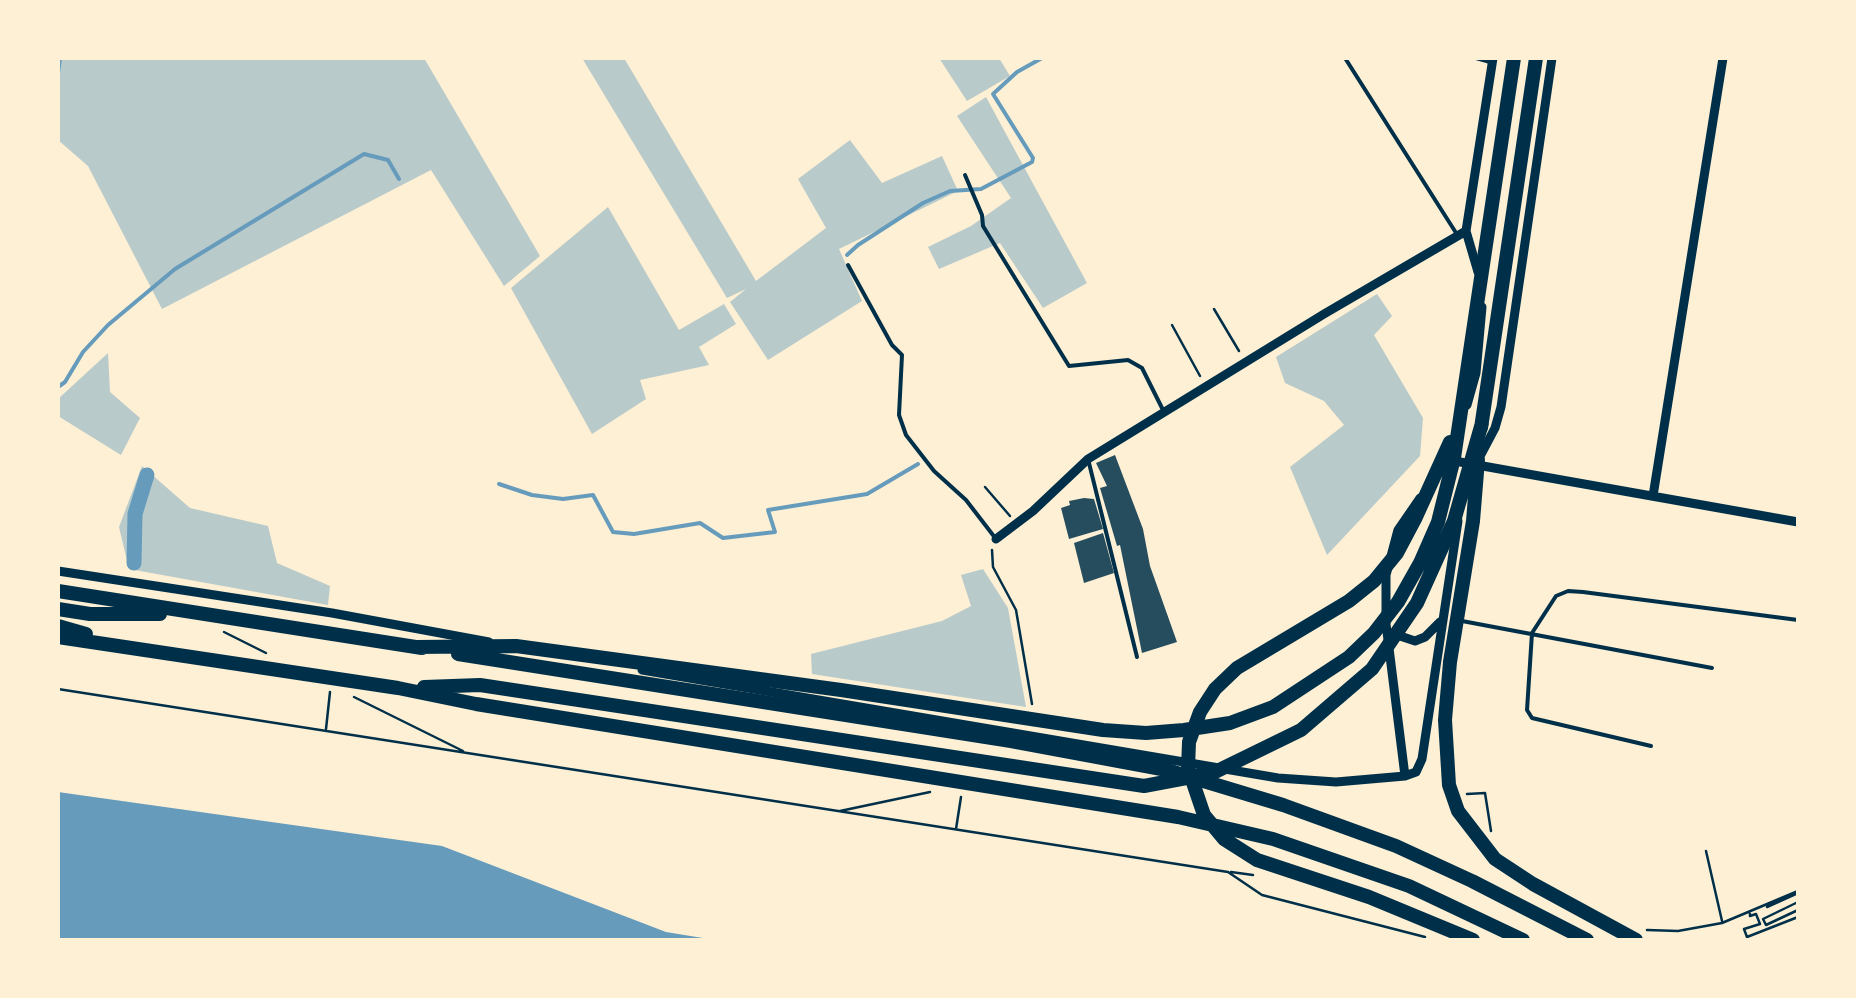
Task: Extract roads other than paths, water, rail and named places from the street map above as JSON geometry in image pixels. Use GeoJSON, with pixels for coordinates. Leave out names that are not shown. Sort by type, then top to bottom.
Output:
{"type":"FeatureCollection","features":[{"type":"Feature","properties":{"kind":"highway"},"geometry":{"type":"LineString","coordinates":[[416,648],[516,646],[1146,733],[1230,723],[1273,706],[1349,657],[1374,632],[1398,602],[1438,522],[1459,420],[1514,58]]}},
{"type":"Feature","properties":{"kind":"highway"},"geometry":{"type":"LineString","coordinates":[[1536,58],[1482,423],[1473,522],[1450,662],[1445,720],[1449,785],[1472,834],[1495,859],[1636,940]]}},
{"type":"Feature","properties":{"kind":"highway"},"geometry":{"type":"LineString","coordinates":[[1459,420],[1432,486],[1397,553],[1374,581],[1350,601],[1237,668],[1216,689],[1200,712],[1189,742],[1188,768],[1204,815],[1224,838],[1257,860],[1369,896],[1473,940]]}},
{"type":"Feature","properties":{"kind":"highway"},"geometry":{"type":"LineString","coordinates":[[398,688],[480,685],[1144,786],[1214,773],[1300,730],[1372,670],[1417,603],[1434,567],[1454,521],[1482,423]]}},
{"type":"Feature","properties":{"kind":"highway"},"geometry":{"type":"LineString","coordinates":[[58,591],[1011,741],[1166,770],[1283,805],[1396,846],[1587,940]]}},
{"type":"Feature","properties":{"kind":"highway"},"geometry":{"type":"LineString","coordinates":[[58,609],[90,614],[211,615]]}},
{"type":"Feature","properties":{"kind":"highway"},"geometry":{"type":"LineString","coordinates":[[58,626],[141,648]]}},
{"type":"Feature","properties":{"kind":"highway"},"geometry":{"type":"LineString","coordinates":[[58,638],[398,688],[1197,821],[1272,839],[1409,886],[1522,940]]}},
{"type":"Feature","properties":{"kind":"street"},"geometry":{"type":"LineString","coordinates":[[58,571],[332,613],[791,697],[1278,778],[1336,782],[1405,776],[1416,772],[1422,759],[1461,503],[1496,428],[1501,406],[1552,58]]}},
{"type":"Feature","properties":{"kind":"street"},"geometry":{"type":"LineString","coordinates":[[1652,496],[1723,58]]}},
{"type":"Feature","properties":{"kind":"street"},"geometry":{"type":"LineString","coordinates":[[1405,776],[1386,624],[1386,575],[1390,552],[1403,521],[1446,460],[1468,402],[1481,338],[1482,302],[1476,262],[1462,234],[1493,60]]}},
{"type":"Feature","properties":{"kind":"street"},"geometry":{"type":"LineString","coordinates":[[996,539],[1088,459],[1462,234]]}},
{"type":"Feature","properties":{"kind":"street"},"geometry":{"type":"LineString","coordinates":[[1446,460],[1798,522]]}},
{"type":"Feature","properties":{"kind":"street"},"geometry":{"type":"LineString","coordinates":[[1386,624],[1392,633],[1415,640],[1434,630],[1443,618]]}},
{"type":"Feature","properties":{"kind":"lane"},"geometry":{"type":"LineString","coordinates":[[1344,58],[1462,234]]}},
{"type":"Feature","properties":{"kind":"lane"},"geometry":{"type":"LineString","coordinates":[[1476,58],[1493,60]]}},
{"type":"Feature","properties":{"kind":"lane"},"geometry":{"type":"LineString","coordinates":[[965,175],[983,226],[1069,366],[1128,360],[1142,368],[1165,414]]}},
{"type":"Feature","properties":{"kind":"lane"},"geometry":{"type":"LineString","coordinates":[[848,264],[902,355],[899,415],[906,436],[966,500],[996,539]]}},
{"type":"Feature","properties":{"kind":"lane"},"geometry":{"type":"LineString","coordinates":[[1088,459],[1138,657]]}},
{"type":"Feature","properties":{"kind":"lane"},"geometry":{"type":"LineString","coordinates":[[1652,746],[1532,718],[1527,710],[1532,633],[1556,596],[1568,590],[1798,620]]}},
{"type":"Feature","properties":{"kind":"lane"},"geometry":{"type":"LineString","coordinates":[[1443,618],[1712,668]]}},
{"type":"Feature","properties":{"kind":"water"},"geometry":{"type":"Polygon","coordinates":[[[58,792],[442,846],[666,932],[715,940],[58,940],[58,792]]]}},
{"type":"Feature","properties":{"kind":"waterway"},"geometry":{"type":"LineString","coordinates":[[58,73],[60,58]]}},
{"type":"Feature","properties":{"kind":"waterway"},"geometry":{"type":"LineString","coordinates":[[847,255],[923,203],[950,191],[981,189],[1032,162],[993,94],[1017,72],[1042,58]]}},
{"type":"Feature","properties":{"kind":"waterway"},"geometry":{"type":"LineString","coordinates":[[58,387],[108,325],[175,269],[364,154],[388,160],[399,179]]}},
{"type":"Feature","properties":{"kind":"waterway"},"geometry":{"type":"LineString","coordinates":[[499,484],[532,495],[563,499],[593,495],[613,532],[634,534],[700,523],[723,538],[775,532],[768,510],[867,494],[918,464]]}},
{"type":"Feature","properties":{"kind":"waterway"},"geometry":{"type":"LineString","coordinates":[[134,563],[135,514],[147,475]]}}]}
